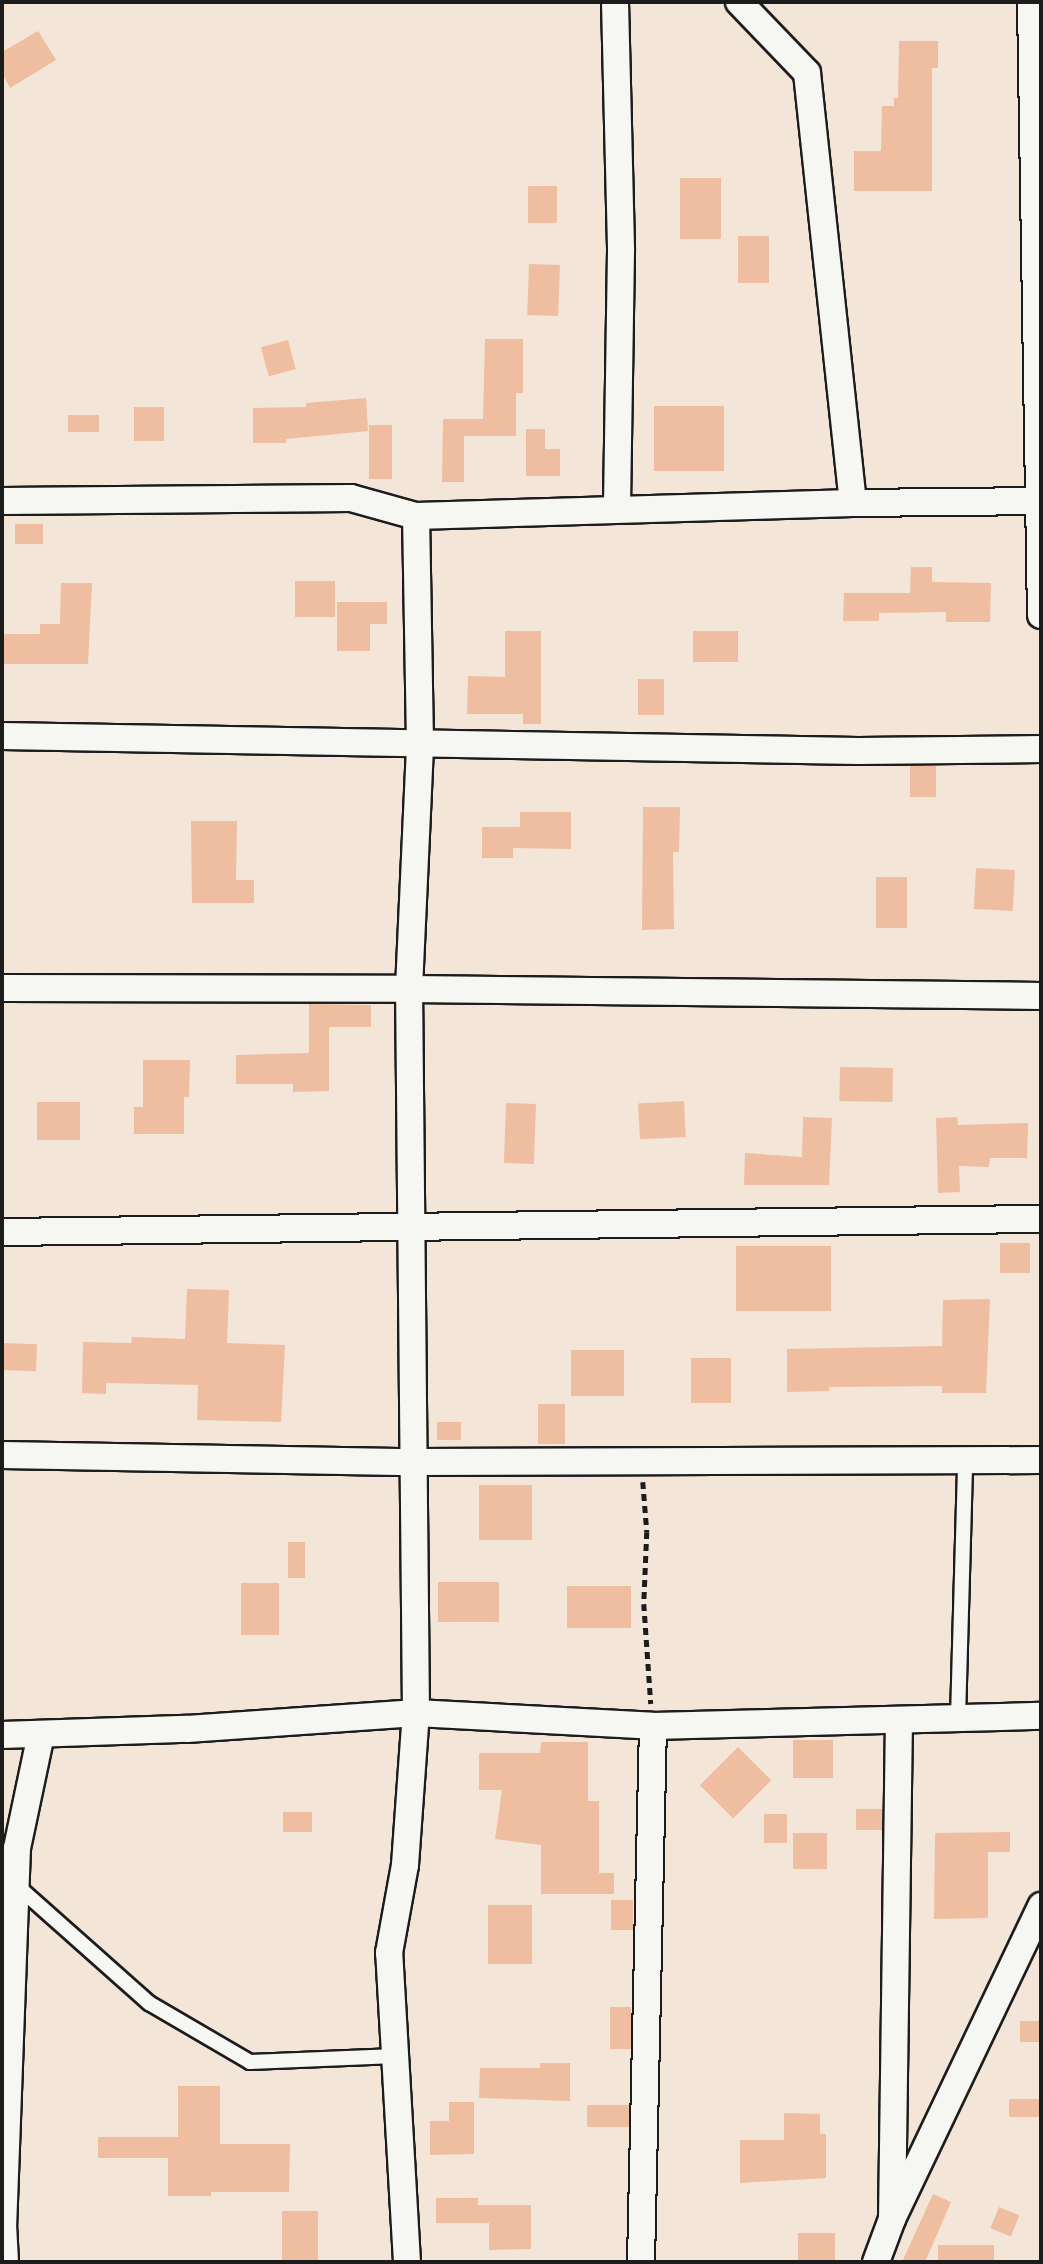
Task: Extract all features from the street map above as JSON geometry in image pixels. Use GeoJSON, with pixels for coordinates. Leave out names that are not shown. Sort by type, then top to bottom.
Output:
{"type":"FeatureCollection","features":[{"type":"Feature","properties":{"kind":"street"},"geometry":{"type":"LineString","coordinates":[[615,2],[621,251],[617,508]]}},
{"type":"Feature","properties":{"kind":"street"},"geometry":{"type":"LineString","coordinates":[[739,2],[807,73],[853,503]]}},
{"type":"Feature","properties":{"kind":"street"},"geometry":{"type":"LineString","coordinates":[[1031,2],[1041,615]]}},
{"type":"Feature","properties":{"kind":"street"},"geometry":{"type":"LineString","coordinates":[[2,501],[351,498],[416,516],[617,508],[1040,501]]}},
{"type":"Feature","properties":{"kind":"street"},"geometry":{"type":"LineString","coordinates":[[407,2262],[388,1953],[405,1865],[416,1713],[409,1227],[409,989],[420,743],[416,516]]}},
{"type":"Feature","properties":{"kind":"street"},"geometry":{"type":"LineString","coordinates":[[2,736],[858,751],[1041,748]]}},
{"type":"Feature","properties":{"kind":"street"},"geometry":{"type":"LineString","coordinates":[[2,988],[409,989],[1041,996]]}},
{"type":"Feature","properties":{"kind":"street"},"geometry":{"type":"LineString","coordinates":[[2,1232],[1041,1220]]}},
{"type":"Feature","properties":{"kind":"street"},"geometry":{"type":"LineString","coordinates":[[2,1455],[414,1462],[1041,1460]]}},
{"type":"Feature","properties":{"kind":"street"},"geometry":{"type":"LineString","coordinates":[[2,1735],[187,1729],[416,1713],[653,1726],[1041,1716]]}},
{"type":"Feature","properties":{"kind":"street"},"geometry":{"type":"LineString","coordinates":[[892,2219],[899,1720]]}},
{"type":"Feature","properties":{"kind":"street"},"geometry":{"type":"LineString","coordinates":[[641,2262],[653,1726]]}},
{"type":"Feature","properties":{"kind":"street"},"geometry":{"type":"LineString","coordinates":[[5,2262],[2,2229],[6,2031],[17,1848],[41,1734]]}},
{"type":"Feature","properties":{"kind":"street"},"geometry":{"type":"LineString","coordinates":[[876,2262],[892,2219],[1041,1906]]}},
{"type":"Feature","properties":{"kind":"lane"},"geometry":{"type":"LineString","coordinates":[[958,1718],[965,1460]]}},
{"type":"Feature","properties":{"kind":"lane"},"geometry":{"type":"LineString","coordinates":[[16,1885],[149,2003],[250,2062],[396,2056]]}},
{"type":"Feature","properties":{"kind":"path"},"geometry":{"type":"LineString","coordinates":[[641,1460],[648,1532],[644,1604],[653,1726]]}},
{"type":"Feature","properties":{"kind":"building"},"geometry":{"type":"Polygon","coordinates":[[[38,31],[56,60],[10,88],[2,73],[2,52],[38,31]]]}},
{"type":"Feature","properties":{"kind":"building"},"geometry":{"type":"Polygon","coordinates":[[[899,41],[938,41],[938,68],[932,68],[932,191],[854,191],[854,151],[881,151],[882,106],[894,106],[894,98],[898,98],[899,41]]]}},
{"type":"Feature","properties":{"kind":"building"},"geometry":{"type":"Polygon","coordinates":[[[680,178],[721,178],[721,239],[680,239],[680,178]]]}},
{"type":"Feature","properties":{"kind":"building"},"geometry":{"type":"Polygon","coordinates":[[[528,186],[557,186],[557,223],[528,223],[528,186]]]}},
{"type":"Feature","properties":{"kind":"building"},"geometry":{"type":"Polygon","coordinates":[[[738,236],[769,236],[769,283],[738,283],[738,236]]]}},
{"type":"Feature","properties":{"kind":"building"},"geometry":{"type":"Polygon","coordinates":[[[529,264],[560,265],[558,316],[527,315],[529,264]]]}},
{"type":"Feature","properties":{"kind":"building"},"geometry":{"type":"Polygon","coordinates":[[[485,339],[523,339],[523,393],[516,393],[516,436],[464,436],[464,482],[442,482],[443,419],[483,419],[485,339]]]}},
{"type":"Feature","properties":{"kind":"building"},"geometry":{"type":"Polygon","coordinates":[[[288,340],[296,369],[269,376],[261,347],[288,340]]]}},
{"type":"Feature","properties":{"kind":"building"},"geometry":{"type":"Polygon","coordinates":[[[366,398],[368,431],[286,439],[286,443],[253,443],[253,408],[306,407],[306,403],[366,398]]]}},
{"type":"Feature","properties":{"kind":"building"},"geometry":{"type":"Polygon","coordinates":[[[654,406],[724,406],[724,471],[654,471],[654,406]]]}},
{"type":"Feature","properties":{"kind":"building"},"geometry":{"type":"Polygon","coordinates":[[[134,407],[164,407],[164,441],[134,441],[134,407]]]}},
{"type":"Feature","properties":{"kind":"building"},"geometry":{"type":"Polygon","coordinates":[[[68,415],[99,415],[99,432],[68,432],[68,415]]]}},
{"type":"Feature","properties":{"kind":"building"},"geometry":{"type":"Polygon","coordinates":[[[369,425],[392,425],[392,479],[369,479],[369,425]]]}},
{"type":"Feature","properties":{"kind":"building"},"geometry":{"type":"Polygon","coordinates":[[[526,429],[545,429],[545,449],[560,449],[560,476],[526,476],[526,429]]]}},
{"type":"Feature","properties":{"kind":"building"},"geometry":{"type":"Polygon","coordinates":[[[15,524],[43,524],[43,544],[15,544],[15,524]]]}},
{"type":"Feature","properties":{"kind":"building"},"geometry":{"type":"Polygon","coordinates":[[[911,567],[932,567],[932,582],[991,583],[990,622],[946,622],[946,612],[879,613],[879,621],[843,621],[844,593],[910,593],[911,567]]]}},
{"type":"Feature","properties":{"kind":"building"},"geometry":{"type":"Polygon","coordinates":[[[295,581],[335,581],[335,617],[295,617],[295,581]]]}},
{"type":"Feature","properties":{"kind":"building"},"geometry":{"type":"Polygon","coordinates":[[[61,583],[92,583],[88,664],[2,664],[2,634],[40,634],[40,624],[60,624],[61,583]]]}},
{"type":"Feature","properties":{"kind":"building"},"geometry":{"type":"Polygon","coordinates":[[[337,602],[387,602],[387,624],[370,624],[370,651],[337,651],[337,602]]]}},
{"type":"Feature","properties":{"kind":"building"},"geometry":{"type":"Polygon","coordinates":[[[505,631],[541,631],[541,724],[523,724],[523,714],[467,714],[468,676],[505,677],[505,631]]]}},
{"type":"Feature","properties":{"kind":"building"},"geometry":{"type":"Polygon","coordinates":[[[693,631],[738,631],[738,662],[693,662],[693,631]]]}},
{"type":"Feature","properties":{"kind":"building"},"geometry":{"type":"Polygon","coordinates":[[[638,679],[664,679],[664,715],[638,715],[638,679]]]}},
{"type":"Feature","properties":{"kind":"building"},"geometry":{"type":"Polygon","coordinates":[[[910,766],[936,766],[936,797],[910,797],[910,766]]]}},
{"type":"Feature","properties":{"kind":"building"},"geometry":{"type":"Polygon","coordinates":[[[643,807],[680,807],[679,852],[673,852],[674,929],[642,930],[643,807]]]}},
{"type":"Feature","properties":{"kind":"building"},"geometry":{"type":"Polygon","coordinates":[[[520,812],[571,812],[571,849],[513,848],[513,858],[482,858],[482,827],[520,827],[520,812]]]}},
{"type":"Feature","properties":{"kind":"building"},"geometry":{"type":"Polygon","coordinates":[[[191,821],[237,821],[236,880],[254,880],[254,903],[192,903],[191,821]]]}},
{"type":"Feature","properties":{"kind":"building"},"geometry":{"type":"Polygon","coordinates":[[[976,868],[1015,870],[1013,911],[974,909],[976,868]]]}},
{"type":"Feature","properties":{"kind":"building"},"geometry":{"type":"Polygon","coordinates":[[[876,877],[907,877],[907,928],[876,928],[876,877]]]}},
{"type":"Feature","properties":{"kind":"building"},"geometry":{"type":"Polygon","coordinates":[[[309,1004],[371,1005],[371,1027],[329,1027],[329,1091],[293,1092],[293,1084],[236,1084],[236,1055],[309,1053],[309,1004]]]}},
{"type":"Feature","properties":{"kind":"building"},"geometry":{"type":"Polygon","coordinates":[[[143,1060],[190,1060],[189,1097],[184,1097],[184,1134],[134,1134],[134,1107],[143,1107],[143,1060]]]}},
{"type":"Feature","properties":{"kind":"building"},"geometry":{"type":"Polygon","coordinates":[[[840,1067],[893,1068],[892,1102],[839,1101],[840,1067]]]}},
{"type":"Feature","properties":{"kind":"building"},"geometry":{"type":"Polygon","coordinates":[[[684,1101],[686,1137],[640,1139],[638,1103],[684,1101]]]}},
{"type":"Feature","properties":{"kind":"building"},"geometry":{"type":"Polygon","coordinates":[[[37,1102],[80,1102],[80,1140],[37,1140],[37,1102]]]}},
{"type":"Feature","properties":{"kind":"building"},"geometry":{"type":"Polygon","coordinates":[[[506,1103],[536,1104],[534,1164],[504,1163],[506,1103]]]}},
{"type":"Feature","properties":{"kind":"building"},"geometry":{"type":"Polygon","coordinates":[[[803,1117],[832,1118],[829,1185],[744,1185],[745,1153],[802,1157],[803,1117]]]}},
{"type":"Feature","properties":{"kind":"building"},"geometry":{"type":"Polygon","coordinates":[[[957,1117],[958,1125],[1028,1123],[1027,1158],[990,1158],[989,1167],[959,1166],[960,1192],[938,1193],[936,1118],[957,1117]]]}},
{"type":"Feature","properties":{"kind":"building"},"geometry":{"type":"Polygon","coordinates":[[[1000,1243],[1030,1243],[1030,1273],[1000,1273],[1000,1243]]]}},
{"type":"Feature","properties":{"kind":"building"},"geometry":{"type":"Polygon","coordinates":[[[736,1246],[831,1246],[831,1311],[736,1311],[736,1246]]]}},
{"type":"Feature","properties":{"kind":"building"},"geometry":{"type":"Polygon","coordinates":[[[187,1289],[229,1290],[227,1343],[285,1345],[281,1422],[197,1420],[198,1385],[106,1383],[106,1394],[82,1393],[83,1342],[131,1343],[132,1337],[185,1339],[187,1289]]]}},
{"type":"Feature","properties":{"kind":"building"},"geometry":{"type":"Polygon","coordinates":[[[990,1299],[986,1393],[942,1393],[942,1386],[829,1387],[829,1391],[787,1392],[787,1349],[942,1346],[943,1300],[990,1299]]]}},
{"type":"Feature","properties":{"kind":"building"},"geometry":{"type":"Polygon","coordinates":[[[2,1343],[37,1344],[36,1371],[2,1370],[2,1343]]]}},
{"type":"Feature","properties":{"kind":"building"},"geometry":{"type":"Polygon","coordinates":[[[571,1350],[624,1350],[624,1396],[571,1396],[571,1350]]]}},
{"type":"Feature","properties":{"kind":"building"},"geometry":{"type":"Polygon","coordinates":[[[691,1358],[731,1358],[731,1403],[691,1403],[691,1358]]]}},
{"type":"Feature","properties":{"kind":"building"},"geometry":{"type":"Polygon","coordinates":[[[538,1404],[565,1404],[565,1444],[538,1444],[538,1404]]]}},
{"type":"Feature","properties":{"kind":"building"},"geometry":{"type":"Polygon","coordinates":[[[437,1422],[461,1422],[461,1440],[437,1440],[437,1422]]]}},
{"type":"Feature","properties":{"kind":"building"},"geometry":{"type":"Polygon","coordinates":[[[479,1485],[532,1485],[532,1540],[479,1540],[479,1485]]]}},
{"type":"Feature","properties":{"kind":"building"},"geometry":{"type":"Polygon","coordinates":[[[288,1542],[305,1542],[305,1578],[288,1578],[288,1542]]]}},
{"type":"Feature","properties":{"kind":"building"},"geometry":{"type":"Polygon","coordinates":[[[438,1582],[499,1582],[499,1622],[438,1622],[438,1582]]]}},
{"type":"Feature","properties":{"kind":"building"},"geometry":{"type":"Polygon","coordinates":[[[241,1583],[279,1583],[279,1635],[241,1635],[241,1583]]]}},
{"type":"Feature","properties":{"kind":"building"},"geometry":{"type":"Polygon","coordinates":[[[567,1586],[631,1586],[631,1628],[567,1628],[567,1586]]]}},
{"type":"Feature","properties":{"kind":"building"},"geometry":{"type":"Polygon","coordinates":[[[793,1740],[833,1740],[833,1778],[793,1778],[793,1740]]]}},
{"type":"Feature","properties":{"kind":"building"},"geometry":{"type":"Polygon","coordinates":[[[541,1742],[588,1742],[588,1801],[599,1801],[599,1873],[614,1873],[614,1894],[541,1894],[541,1845],[495,1839],[502,1790],[479,1790],[479,1753],[540,1753],[541,1742]]]}},
{"type":"Feature","properties":{"kind":"building"},"geometry":{"type":"Polygon","coordinates":[[[738,1747],[771,1780],[733,1818],[700,1785],[738,1747]]]}},
{"type":"Feature","properties":{"kind":"building"},"geometry":{"type":"Polygon","coordinates":[[[856,1809],[882,1809],[882,1830],[856,1830],[856,1809]]]}},
{"type":"Feature","properties":{"kind":"building"},"geometry":{"type":"Polygon","coordinates":[[[283,1812],[312,1812],[312,1832],[283,1832],[283,1812]]]}},
{"type":"Feature","properties":{"kind":"building"},"geometry":{"type":"Polygon","coordinates":[[[764,1814],[787,1814],[787,1843],[764,1843],[764,1814]]]}},
{"type":"Feature","properties":{"kind":"building"},"geometry":{"type":"Polygon","coordinates":[[[1010,1832],[1010,1852],[988,1852],[988,1918],[934,1919],[935,1833],[1010,1832]]]}},
{"type":"Feature","properties":{"kind":"building"},"geometry":{"type":"Polygon","coordinates":[[[793,1833],[827,1833],[827,1869],[793,1869],[793,1833]]]}},
{"type":"Feature","properties":{"kind":"building"},"geometry":{"type":"Polygon","coordinates":[[[611,1900],[633,1900],[633,1930],[611,1930],[611,1900]]]}},
{"type":"Feature","properties":{"kind":"building"},"geometry":{"type":"Polygon","coordinates":[[[488,1905],[532,1905],[532,1964],[488,1964],[488,1905]]]}},
{"type":"Feature","properties":{"kind":"building"},"geometry":{"type":"Polygon","coordinates":[[[610,2007],[631,2007],[631,2049],[610,2049],[610,2007]]]}},
{"type":"Feature","properties":{"kind":"building"},"geometry":{"type":"Polygon","coordinates":[[[1020,2021],[1041,2021],[1041,2042],[1020,2042],[1020,2021]]]}},
{"type":"Feature","properties":{"kind":"building"},"geometry":{"type":"Polygon","coordinates":[[[540,2063],[570,2063],[570,2101],[479,2098],[480,2068],[540,2068],[540,2063]]]}},
{"type":"Feature","properties":{"kind":"building"},"geometry":{"type":"Polygon","coordinates":[[[178,2086],[220,2086],[220,2144],[290,2144],[289,2192],[211,2192],[211,2196],[168,2196],[168,2158],[98,2158],[98,2137],[178,2137],[178,2086]]]}},
{"type":"Feature","properties":{"kind":"building"},"geometry":{"type":"Polygon","coordinates":[[[1009,2099],[1041,2099],[1041,2117],[1009,2117],[1009,2099]]]}},
{"type":"Feature","properties":{"kind":"building"},"geometry":{"type":"Polygon","coordinates":[[[449,2102],[474,2102],[474,2154],[430,2155],[430,2121],[449,2121],[449,2102]]]}},
{"type":"Feature","properties":{"kind":"building"},"geometry":{"type":"Polygon","coordinates":[[[587,2105],[629,2105],[629,2127],[587,2127],[587,2105]]]}},
{"type":"Feature","properties":{"kind":"building"},"geometry":{"type":"Polygon","coordinates":[[[784,2113],[820,2114],[820,2134],[826,2134],[826,2178],[740,2183],[740,2140],[784,2140],[784,2113]]]}},
{"type":"Feature","properties":{"kind":"building"},"geometry":{"type":"Polygon","coordinates":[[[933,2194],[951,2202],[925,2262],[902,2262],[933,2194]]]}},
{"type":"Feature","properties":{"kind":"building"},"geometry":{"type":"Polygon","coordinates":[[[436,2198],[478,2198],[478,2205],[531,2205],[531,2249],[489,2250],[489,2223],[436,2223],[436,2198]]]}},
{"type":"Feature","properties":{"kind":"building"},"geometry":{"type":"Polygon","coordinates":[[[999,2207],[1019,2215],[1011,2237],[990,2228],[999,2207]]]}},
{"type":"Feature","properties":{"kind":"building"},"geometry":{"type":"Polygon","coordinates":[[[282,2211],[318,2211],[318,2262],[282,2262],[282,2211]]]}},
{"type":"Feature","properties":{"kind":"building"},"geometry":{"type":"Polygon","coordinates":[[[798,2233],[835,2233],[835,2262],[798,2262],[798,2233]]]}},
{"type":"Feature","properties":{"kind":"building"},"geometry":{"type":"Polygon","coordinates":[[[938,2245],[994,2245],[994,2262],[938,2262],[938,2245]]]}}]}
